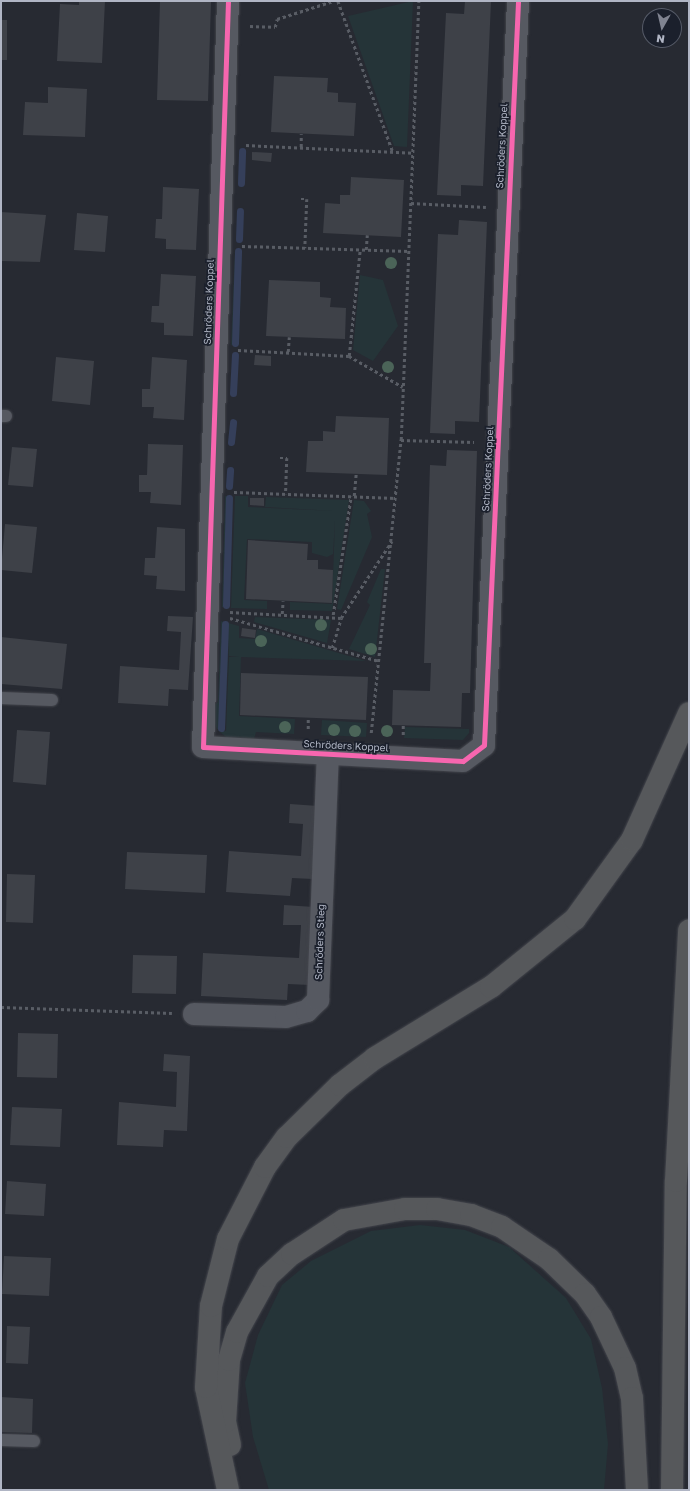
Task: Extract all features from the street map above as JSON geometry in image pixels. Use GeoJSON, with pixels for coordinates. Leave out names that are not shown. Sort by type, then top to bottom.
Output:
{"type":"FeatureCollection","features":[{"type":"Feature","properties":{"kind":"highway"},"geometry":{"type":"LineString","coordinates":[[228,1490],[206,1387],[211,1306],[228,1239],[265,1168],[287,1137],[340,1085],[375,1058],[491,987],[575,919],[632,840],[689,713]]}},
{"type":"Feature","properties":{"kind":"highway"},"geometry":{"type":"LineString","coordinates":[[672,1490],[676,1181],[689,930]]}},
{"type":"Feature","properties":{"kind":"highway"},"geometry":{"type":"LineString","coordinates":[[244,1490],[225,1422],[225,1392],[237,1332],[251,1302],[268,1276],[319,1234],[344,1220],[405,1209],[471,1215],[502,1227],[549,1259],[585,1294],[601,1317],[625,1368],[632,1398],[637,1490]]}},
{"type":"Feature","properties":{"kind":"street","name":"Schröders Koppel"},"geometry":{"type":"LineString","coordinates":[[228,1],[203,747],[463,761],[484,745],[518,1]]}},
{"type":"Feature","properties":{"kind":"street","name":"Schröders Stieg"},"geometry":{"type":"LineString","coordinates":[[194,1014],[286,1017],[308,1011],[318,1000],[328,754]]}},
{"type":"Feature","properties":{"kind":"lane"},"geometry":{"type":"LineString","coordinates":[[1,698],[52,700]]}},
{"type":"Feature","properties":{"kind":"lane"},"geometry":{"type":"LineString","coordinates":[[1,1440],[34,1441]]}},
{"type":"Feature","properties":{"kind":"path"},"geometry":{"type":"LineString","coordinates":[[227,25],[275,27],[277,19],[332,1]]}},
{"type":"Feature","properties":{"kind":"path"},"geometry":{"type":"LineString","coordinates":[[338,1],[393,152]]}},
{"type":"Feature","properties":{"kind":"path"},"geometry":{"type":"LineString","coordinates":[[370,740],[393,539],[401,440],[419,1]]}},
{"type":"Feature","properties":{"kind":"path"},"geometry":{"type":"LineString","coordinates":[[301,134],[301,147]]}},
{"type":"Feature","properties":{"kind":"path"},"geometry":{"type":"LineString","coordinates":[[223,144],[413,153]]}},
{"type":"Feature","properties":{"kind":"path"},"geometry":{"type":"LineString","coordinates":[[301,199],[307,199],[305,248]]}},
{"type":"Feature","properties":{"kind":"path"},"geometry":{"type":"LineString","coordinates":[[411,204],[495,207]]}},
{"type":"Feature","properties":{"kind":"path"},"geometry":{"type":"LineString","coordinates":[[366,250],[367,235]]}},
{"type":"Feature","properties":{"kind":"path"},"geometry":{"type":"LineString","coordinates":[[220,245],[409,251]]}},
{"type":"Feature","properties":{"kind":"path"},"geometry":{"type":"LineString","coordinates":[[349,356],[360,250]]}},
{"type":"Feature","properties":{"kind":"path"},"geometry":{"type":"LineString","coordinates":[[288,353],[289,337]]}},
{"type":"Feature","properties":{"kind":"path"},"geometry":{"type":"LineString","coordinates":[[216,349],[349,356],[403,388]]}},
{"type":"Feature","properties":{"kind":"path"},"geometry":{"type":"LineString","coordinates":[[401,440],[478,442]]}},
{"type":"Feature","properties":{"kind":"path"},"geometry":{"type":"LineString","coordinates":[[280,458],[287,458],[286,494]]}},
{"type":"Feature","properties":{"kind":"path"},"geometry":{"type":"LineString","coordinates":[[333,615],[356,474]]}},
{"type":"Feature","properties":{"kind":"path"},"geometry":{"type":"LineString","coordinates":[[212,491],[396,498]]}},
{"type":"Feature","properties":{"kind":"path"},"geometry":{"type":"LineString","coordinates":[[332,648],[341,618],[393,539]]}},
{"type":"Feature","properties":{"kind":"path"},"geometry":{"type":"LineString","coordinates":[[282,614],[283,601]]}},
{"type":"Feature","properties":{"kind":"path"},"geometry":{"type":"LineString","coordinates":[[207,612],[333,615],[341,618]]}},
{"type":"Feature","properties":{"kind":"path"},"geometry":{"type":"LineString","coordinates":[[255,625],[379,661]]}},
{"type":"Feature","properties":{"kind":"path"},"geometry":{"type":"LineString","coordinates":[[1,1007],[194,1014]]}},
{"type":"Feature","properties":{"kind":"shaded area"},"geometry":{"type":"Polygon","coordinates":[[[413,1],[407,147],[394,146],[348,16],[413,1]]]}},
{"type":"Feature","properties":{"kind":"shaded area"},"geometry":{"type":"Polygon","coordinates":[[[235,250],[242,250],[239,345],[231,345],[235,250]]]}},
{"type":"Feature","properties":{"kind":"shaded area"},"geometry":{"type":"Polygon","coordinates":[[[360,275],[383,280],[398,326],[373,361],[353,350],[360,275]]]}},
{"type":"Feature","properties":{"kind":"shaded area"},"geometry":{"type":"Polygon","coordinates":[[[225,496],[233,497],[229,607],[222,607],[225,496]]]}},
{"type":"Feature","properties":{"kind":"shaded area"},"geometry":{"type":"Polygon","coordinates":[[[235,496],[248,496],[248,507],[335,511],[265,507],[266,497],[349,500],[332,611],[290,610],[290,602],[332,604],[335,520],[333,554],[327,557],[312,553],[312,542],[247,539],[244,600],[267,601],[267,609],[231,608],[235,496]]]}},
{"type":"Feature","properties":{"kind":"shaded area"},"geometry":{"type":"Polygon","coordinates":[[[354,500],[364,501],[371,511],[367,514],[372,537],[341,610],[337,609],[354,500]]]}},
{"type":"Feature","properties":{"kind":"shaded area"},"geometry":{"type":"Polygon","coordinates":[[[381,569],[385,569],[375,657],[349,649],[370,605],[367,602],[381,569]]]}},
{"type":"Feature","properties":{"kind":"shaded area"},"geometry":{"type":"Polygon","coordinates":[[[255,617],[331,620],[327,643],[254,622],[255,617]]]}},
{"type":"Feature","properties":{"kind":"shaded area"},"geometry":{"type":"Polygon","coordinates":[[[221,621],[239,626],[239,638],[255,639],[257,629],[366,661],[241,657],[239,716],[295,719],[294,734],[256,732],[254,739],[227,738],[219,731],[226,731],[229,657],[239,657],[229,656],[229,639],[225,730],[217,729],[209,710],[218,702],[221,621]]]}},
{"type":"Feature","properties":{"kind":"shaded area"},"geometry":{"type":"Polygon","coordinates":[[[322,720],[367,723],[366,737],[321,735],[322,720]]]}},
{"type":"Feature","properties":{"kind":"shaded area"},"geometry":{"type":"Polygon","coordinates":[[[405,727],[469,729],[469,733],[463,740],[404,738],[405,727]]]}},
{"type":"Feature","properties":{"kind":"shaded area"},"geometry":{"type":"Polygon","coordinates":[[[420,1225],[465,1230],[509,1247],[566,1298],[591,1339],[602,1388],[608,1444],[604,1490],[269,1490],[253,1437],[245,1383],[258,1335],[282,1285],[311,1261],[371,1231],[420,1225]]]}},
{"type":"Feature","properties":{"kind":"building"},"geometry":{"type":"Polygon","coordinates":[[[79,1],[105,1],[102,63],[57,61],[60,4],[79,5],[79,1]]]}},
{"type":"Feature","properties":{"kind":"building"},"geometry":{"type":"Polygon","coordinates":[[[160,1],[211,1],[208,101],[157,100],[160,1]]]}},
{"type":"Feature","properties":{"kind":"building"},"geometry":{"type":"Polygon","coordinates":[[[465,1],[491,1],[483,186],[461,185],[461,196],[437,195],[446,13],[464,14],[465,1]]]}},
{"type":"Feature","properties":{"kind":"building"},"geometry":{"type":"Polygon","coordinates":[[[1,20],[7,20],[7,60],[1,60],[1,20]]]}},
{"type":"Feature","properties":{"kind":"building"},"geometry":{"type":"Polygon","coordinates":[[[274,76],[328,78],[327,92],[338,93],[338,102],[356,103],[354,136],[271,132],[274,76]]]}},
{"type":"Feature","properties":{"kind":"building"},"geometry":{"type":"Polygon","coordinates":[[[48,87],[87,89],[85,137],[23,135],[25,102],[48,103],[48,87]]]}},
{"type":"Feature","properties":{"kind":"building"},"geometry":{"type":"Polygon","coordinates":[[[252,152],[272,153],[271,162],[252,160],[252,152]]]}},
{"type":"Feature","properties":{"kind":"building"},"geometry":{"type":"Polygon","coordinates":[[[351,177],[404,180],[401,237],[323,233],[325,203],[340,204],[340,195],[350,195],[351,177]]]}},
{"type":"Feature","properties":{"kind":"building"},"geometry":{"type":"Polygon","coordinates":[[[163,187],[199,189],[196,250],[166,249],[166,239],[155,238],[156,219],[162,219],[163,187]]]}},
{"type":"Feature","properties":{"kind":"building"},"geometry":{"type":"Polygon","coordinates":[[[1,212],[46,215],[40,262],[1,261],[1,212]]]}},
{"type":"Feature","properties":{"kind":"building"},"geometry":{"type":"Polygon","coordinates":[[[77,213],[108,216],[105,252],[74,250],[77,213]]]}},
{"type":"Feature","properties":{"kind":"building"},"geometry":{"type":"Polygon","coordinates":[[[459,220],[487,222],[479,422],[455,421],[455,434],[430,433],[438,234],[458,235],[459,220]]]}},
{"type":"Feature","properties":{"kind":"building"},"geometry":{"type":"Polygon","coordinates":[[[161,274],[196,276],[193,336],[164,335],[164,323],[151,322],[152,306],[159,306],[161,274]]]}},
{"type":"Feature","properties":{"kind":"building"},"geometry":{"type":"Polygon","coordinates":[[[269,280],[320,282],[320,297],[331,298],[330,307],[346,308],[345,339],[266,336],[269,280]]]}},
{"type":"Feature","properties":{"kind":"building"},"geometry":{"type":"Polygon","coordinates":[[[255,355],[271,356],[271,366],[254,365],[255,355]]]}},
{"type":"Feature","properties":{"kind":"building"},"geometry":{"type":"Polygon","coordinates":[[[56,357],[94,361],[90,405],[52,401],[56,357]]]}},
{"type":"Feature","properties":{"kind":"building"},"geometry":{"type":"Polygon","coordinates":[[[152,357],[187,360],[184,420],[153,418],[154,407],[142,407],[142,389],[150,389],[152,357]]]}},
{"type":"Feature","properties":{"kind":"building"},"geometry":{"type":"Polygon","coordinates":[[[336,416],[389,418],[387,475],[306,472],[308,441],[323,441],[323,431],[335,432],[336,416]]]}},
{"type":"Feature","properties":{"kind":"building"},"geometry":{"type":"Polygon","coordinates":[[[148,444],[183,445],[181,505],[150,503],[151,492],[139,492],[139,475],[147,475],[148,444]]]}},
{"type":"Feature","properties":{"kind":"building"},"geometry":{"type":"Polygon","coordinates":[[[12,447],[37,449],[33,487],[8,485],[12,447]]]}},
{"type":"Feature","properties":{"kind":"building"},"geometry":{"type":"Polygon","coordinates":[[[447,450],[477,451],[470,693],[462,693],[461,727],[392,725],[393,690],[430,691],[431,663],[424,663],[430,465],[446,466],[447,450]]]}},
{"type":"Feature","properties":{"kind":"building"},"geometry":{"type":"Polygon","coordinates":[[[250,498],[264,498],[264,506],[250,505],[250,498]]]}},
{"type":"Feature","properties":{"kind":"building"},"geometry":{"type":"Polygon","coordinates":[[[5,524],[37,527],[32,573],[1,570],[5,524]]]}},
{"type":"Feature","properties":{"kind":"building"},"geometry":{"type":"Polygon","coordinates":[[[157,527],[185,529],[185,591],[156,589],[157,576],[144,575],[145,558],[155,558],[157,527]]]}},
{"type":"Feature","properties":{"kind":"building"},"geometry":{"type":"Polygon","coordinates":[[[248,540],[308,544],[307,560],[318,560],[318,569],[333,570],[332,603],[246,599],[248,540]]]}},
{"type":"Feature","properties":{"kind":"building"},"geometry":{"type":"Polygon","coordinates":[[[168,616],[193,617],[188,690],[169,689],[168,706],[118,703],[120,666],[179,670],[181,632],[167,631],[168,616]]]}},
{"type":"Feature","properties":{"kind":"building"},"geometry":{"type":"Polygon","coordinates":[[[242,628],[256,630],[255,638],[241,636],[242,628]]]}},
{"type":"Feature","properties":{"kind":"building"},"geometry":{"type":"Polygon","coordinates":[[[1,637],[67,644],[62,689],[1,684],[1,637]]]}},
{"type":"Feature","properties":{"kind":"building"},"geometry":{"type":"Polygon","coordinates":[[[241,673],[368,677],[366,720],[240,715],[241,673]]]}},
{"type":"Feature","properties":{"kind":"building"},"geometry":{"type":"Polygon","coordinates":[[[17,730],[50,732],[46,785],[13,782],[17,730]]]}},
{"type":"Feature","properties":{"kind":"building"},"geometry":{"type":"Polygon","coordinates":[[[290,804],[318,806],[313,879],[292,878],[290,896],[226,892],[229,851],[301,856],[303,824],[289,823],[290,804]]]}},
{"type":"Feature","properties":{"kind":"building"},"geometry":{"type":"Polygon","coordinates":[[[127,852],[207,855],[205,893],[125,889],[127,852]]]}},
{"type":"Feature","properties":{"kind":"building"},"geometry":{"type":"Polygon","coordinates":[[[7,874],[35,875],[33,923],[6,922],[7,874]]]}},
{"type":"Feature","properties":{"kind":"building"},"geometry":{"type":"Polygon","coordinates":[[[284,905],[314,907],[310,985],[288,984],[287,1000],[201,996],[203,953],[299,958],[301,925],[283,925],[284,905]]]}},
{"type":"Feature","properties":{"kind":"building"},"geometry":{"type":"Polygon","coordinates":[[[133,955],[177,956],[176,994],[132,993],[133,955]]]}},
{"type":"Feature","properties":{"kind":"building"},"geometry":{"type":"Polygon","coordinates":[[[18,1033],[58,1034],[57,1078],[17,1077],[18,1033]]]}},
{"type":"Feature","properties":{"kind":"building"},"geometry":{"type":"Polygon","coordinates":[[[164,1054],[190,1056],[187,1131],[164,1130],[163,1147],[117,1145],[119,1102],[176,1107],[177,1072],[163,1071],[164,1054]]]}},
{"type":"Feature","properties":{"kind":"building"},"geometry":{"type":"Polygon","coordinates":[[[12,1107],[62,1109],[60,1147],[10,1145],[12,1107]]]}},
{"type":"Feature","properties":{"kind":"building"},"geometry":{"type":"Polygon","coordinates":[[[7,1181],[46,1184],[44,1216],[5,1214],[7,1181]]]}},
{"type":"Feature","properties":{"kind":"building"},"geometry":{"type":"Polygon","coordinates":[[[4,1256],[51,1258],[49,1296],[2,1294],[4,1256]]]}},
{"type":"Feature","properties":{"kind":"building"},"geometry":{"type":"Polygon","coordinates":[[[7,1326],[30,1327],[28,1364],[6,1363],[7,1326]]]}},
{"type":"Feature","properties":{"kind":"building"},"geometry":{"type":"Polygon","coordinates":[[[1,1397],[33,1399],[32,1433],[1,1432],[1,1397]]]}},
{"type":"Feature","properties":{"kind":"waterway"},"geometry":{"type":"LineString","coordinates":[[241,183],[242,151]]}},
{"type":"Feature","properties":{"kind":"waterway"},"geometry":{"type":"LineString","coordinates":[[239,239],[240,211]]}},
{"type":"Feature","properties":{"kind":"waterway"},"geometry":{"type":"LineString","coordinates":[[235,343],[238,251]]}},
{"type":"Feature","properties":{"kind":"waterway"},"geometry":{"type":"LineString","coordinates":[[233,393],[235,355]]}},
{"type":"Feature","properties":{"kind":"waterway"},"geometry":{"type":"LineString","coordinates":[[231,442],[233,422]]}},
{"type":"Feature","properties":{"kind":"waterway"},"geometry":{"type":"LineString","coordinates":[[229,486],[230,470]]}},
{"type":"Feature","properties":{"kind":"waterway"},"geometry":{"type":"LineString","coordinates":[[226,605],[229,498]]}},
{"type":"Feature","properties":{"kind":"waterway"},"geometry":{"type":"LineString","coordinates":[[221,728],[225,624]]}},
{"type":"Feature","properties":{"kind":"cycle path"},"geometry":{"type":"LineString","coordinates":[[228,1],[203,747],[463,761],[484,745],[518,1]]}}]}
